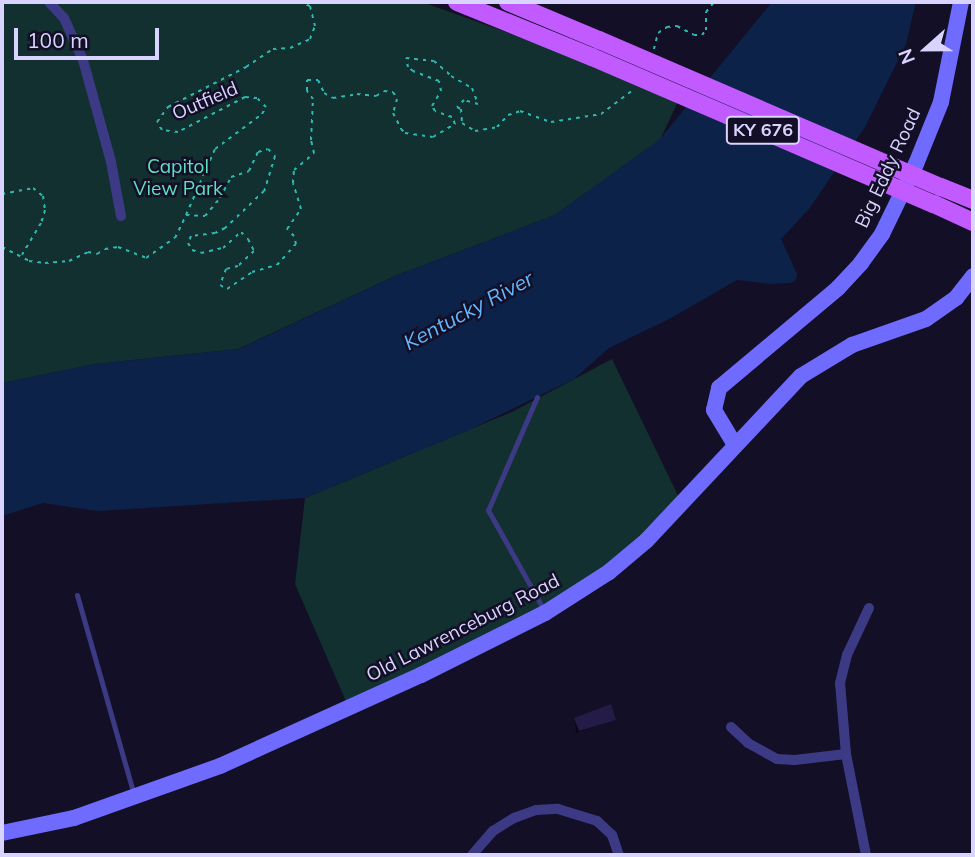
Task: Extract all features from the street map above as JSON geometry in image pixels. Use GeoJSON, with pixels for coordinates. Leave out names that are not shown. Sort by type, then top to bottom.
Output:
{"type":"FeatureCollection","features":[{"type":"Feature","properties":{"kind":"main road","name":"KY 676"},"geometry":{"type":"LineString","coordinates":[[457,2],[596,49],[973,200]]}},
{"type":"Feature","properties":{"kind":"main road","name":"KY 676"},"geometry":{"type":"LineString","coordinates":[[508,2],[596,49],[973,222]]}},
{"type":"Feature","properties":{"kind":"main road","name":"Big Eddy Road"},"geometry":{"type":"LineString","coordinates":[[735,446],[714,410],[719,388],[838,288],[882,234],[938,110],[961,2]]}},
{"type":"Feature","properties":{"kind":"main road","name":"Old Lawrenceburg Road"},"geometry":{"type":"LineString","coordinates":[[2,833],[74,818],[135,799],[220,766],[311,726],[545,613],[635,551],[678,509],[801,376],[852,345],[926,319],[956,298],[973,276]]}},
{"type":"Feature","properties":{"kind":"street"},"geometry":{"type":"LineString","coordinates":[[49,2],[64,18],[83,60],[111,162],[121,216]]}},
{"type":"Feature","properties":{"kind":"street"},"geometry":{"type":"LineString","coordinates":[[866,855],[846,754],[840,683],[847,656],[869,608]]}},
{"type":"Feature","properties":{"kind":"street"},"geometry":{"type":"LineString","coordinates":[[731,727],[748,743],[778,759],[795,760],[846,754]]}},
{"type":"Feature","properties":{"kind":"street"},"geometry":{"type":"LineString","coordinates":[[472,855],[493,831],[514,818],[536,810],[558,809],[597,821],[612,835],[619,855]]}},
{"type":"Feature","properties":{"kind":"lane"},"geometry":{"type":"LineString","coordinates":[[537,397],[488,510],[545,613]]}},
{"type":"Feature","properties":{"kind":"lane"},"geometry":{"type":"LineString","coordinates":[[77,595],[135,799]]}},
{"type":"Feature","properties":{"kind":"path","name":"Outfield"},"geometry":{"type":"LineString","coordinates":[[186,215],[215,149],[262,114],[265,107],[257,98],[245,97],[178,132],[162,130],[157,122],[168,107],[246,67],[273,49],[290,48],[310,39],[315,26],[310,6],[299,2]]}},
{"type":"Feature","properties":{"kind":"path"},"geometry":{"type":"LineString","coordinates":[[653,57],[658,33],[667,27],[677,26],[694,35],[702,35],[706,30],[706,12],[714,2]]}},
{"type":"Feature","properties":{"kind":"path"},"geometry":{"type":"LineString","coordinates":[[2,20],[2,29]]}},
{"type":"Feature","properties":{"kind":"path"},"geometry":{"type":"LineString","coordinates":[[2,247],[29,261],[46,263],[69,261],[88,252],[97,254],[105,249],[118,247],[146,258],[175,238],[186,215],[205,216],[220,198],[231,177],[249,172],[258,152],[268,149],[275,156],[264,191],[225,228],[215,233],[191,236],[188,243],[192,250],[201,253],[223,248],[241,232],[248,239],[254,251],[238,266],[226,269],[220,285],[227,289],[252,272],[277,265],[296,244],[294,236],[286,229],[301,209],[293,183],[294,170],[314,153],[311,140],[313,99],[307,91],[307,80],[318,80],[324,93],[333,98],[357,94],[376,96],[384,90],[393,92],[397,99],[393,113],[401,129],[405,133],[433,137],[455,124],[452,117],[435,111],[432,106],[441,91],[439,81],[412,71],[406,58],[434,61],[451,76],[472,88],[478,104],[464,100],[457,107],[461,109],[462,123],[475,131],[497,127],[508,115],[520,111],[551,122],[601,114],[636,87]]}},
{"type":"Feature","properties":{"kind":"path"},"geometry":{"type":"LineString","coordinates":[[2,194],[33,188],[43,196],[45,210],[41,223],[21,256]]}},
{"type":"Feature","properties":{"kind":"green space","name":"Capitol View Park"},"geometry":{"type":"Polygon","coordinates":[[[2,2],[422,2],[681,95],[660,140],[555,215],[395,276],[238,349],[95,364],[2,383],[2,2]]]}},
{"type":"Feature","properties":{"kind":"green space"},"geometry":{"type":"Polygon","coordinates":[[[612,359],[685,510],[568,596],[349,708],[295,584],[305,498],[512,412],[612,359]]]}},
{"type":"Feature","properties":{"kind":"water","name":"Kentucky River"},"geometry":{"type":"Polygon","coordinates":[[[772,2],[916,2],[906,44],[865,127],[809,209],[781,239],[797,274],[796,280],[770,284],[737,280],[671,318],[609,348],[574,379],[469,430],[305,498],[98,511],[43,503],[2,516],[2,383],[95,364],[239,349],[395,276],[555,215],[660,139],[772,2]]]}},
{"type":"Feature","properties":{"kind":"building"},"geometry":{"type":"Polygon","coordinates":[[[611,704],[616,720],[579,731],[574,718],[611,704]]]}}]}
